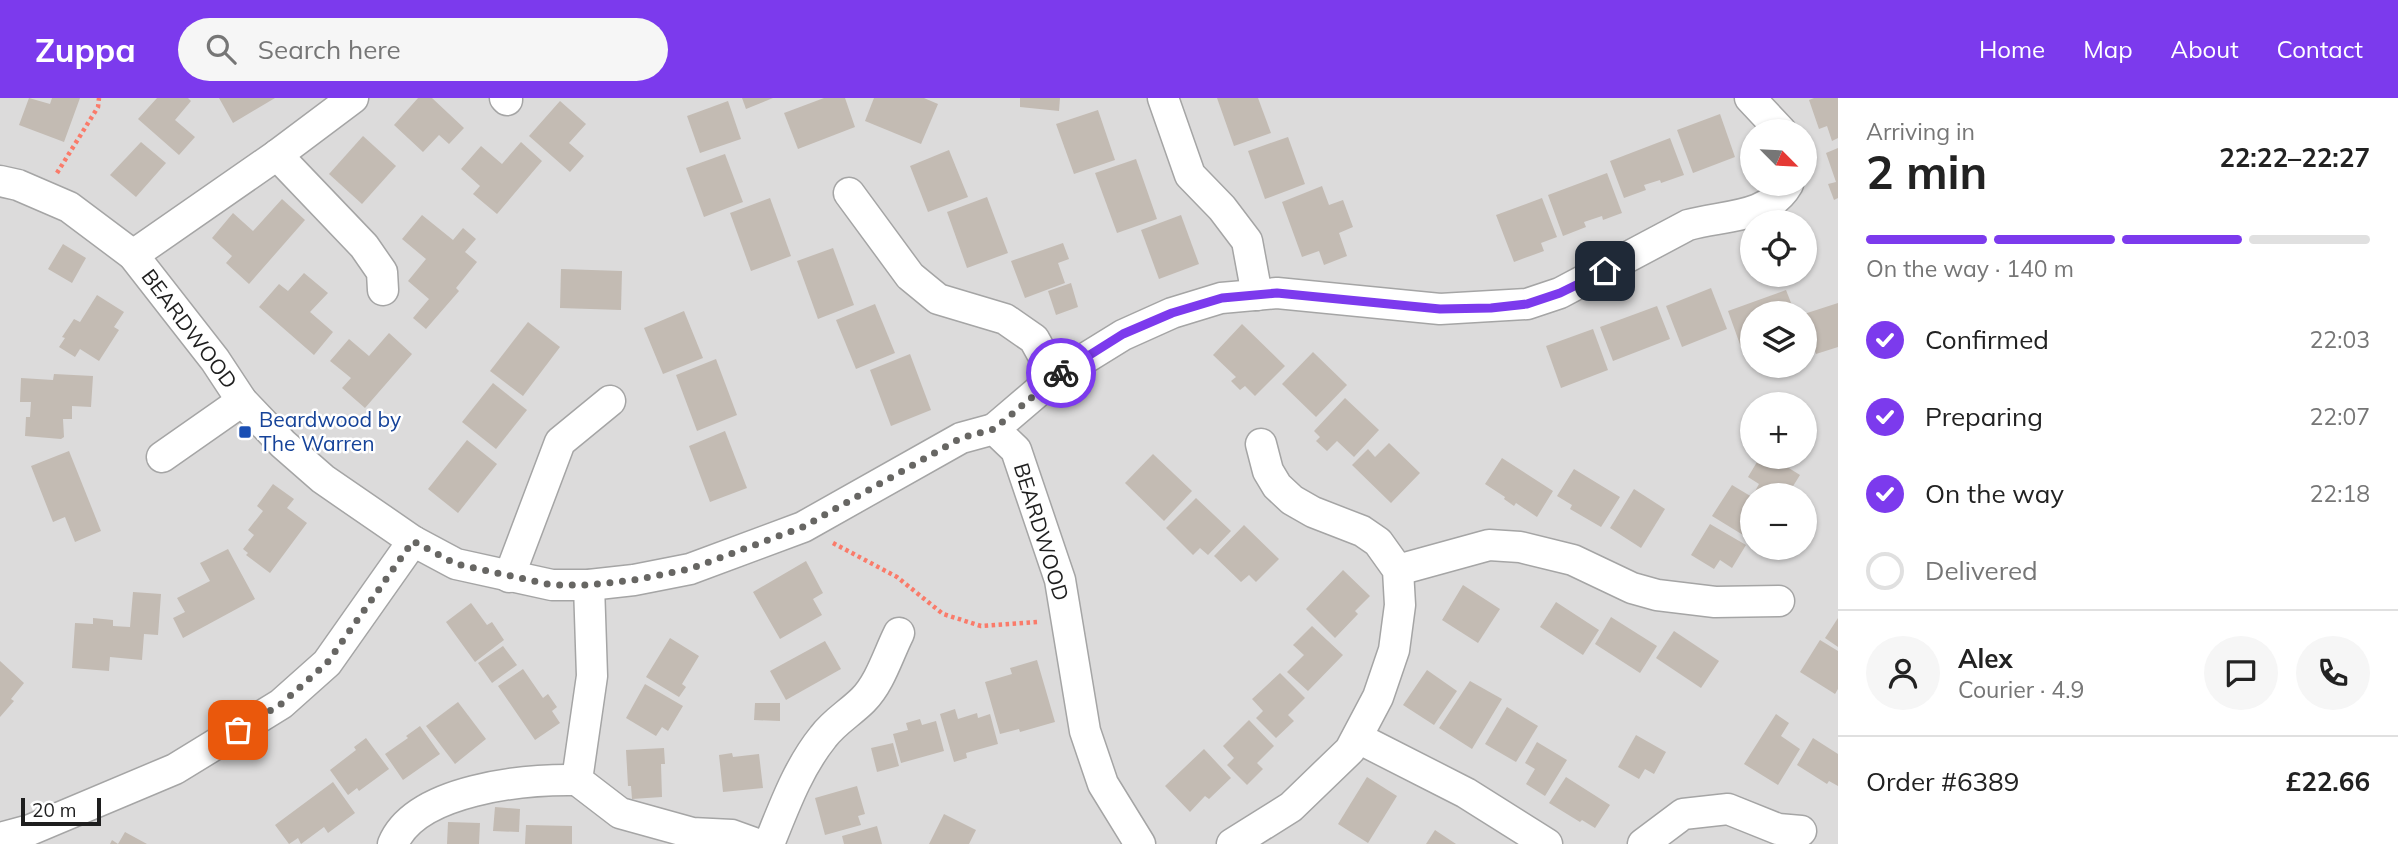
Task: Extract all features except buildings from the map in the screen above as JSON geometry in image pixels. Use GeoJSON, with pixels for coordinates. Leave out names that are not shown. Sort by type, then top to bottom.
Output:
{"type":"FeatureCollection","features":[{"type":"Feature","properties":{"kind":"street"},"geometry":{"type":"LineString","coordinates":[[133,255],[277,155],[353,98]]}},
{"type":"Feature","properties":{"kind":"street"},"geometry":{"type":"LineString","coordinates":[[1163,98],[1190,174],[1222,208],[1247,241],[1257,295]]}},
{"type":"Feature","properties":{"kind":"street"},"geometry":{"type":"LineString","coordinates":[[1750,98],[1770,119]]}},
{"type":"Feature","properties":{"kind":"street"},"geometry":{"type":"LineString","coordinates":[[277,155],[364,246],[382,272],[383,290]]}},
{"type":"Feature","properties":{"kind":"street","name":"BEARDWOOD"},"geometry":{"type":"LineString","coordinates":[[0,181],[18,185],[69,207],[133,255],[215,360],[242,401],[283,444],[323,480],[413,541],[456,564],[552,585],[589,585],[634,580],[690,569],[803,527],[961,438],[994,429],[1016,450],[1060,580],[1085,731],[1103,784],[1140,844]]}},
{"type":"Feature","properties":{"kind":"street"},"geometry":{"type":"LineString","coordinates":[[849,193],[910,276],[938,299],[1005,319],[1034,339],[1055,377]]}},
{"type":"Feature","properties":{"kind":"street"},"geometry":{"type":"LineString","coordinates":[[994,429],[1055,377],[1123,334],[1172,313],[1222,298],[1277,293],[1440,309],[1527,304],[1560,293],[1688,225],[1740,216],[1755,211],[1777,196]]}},
{"type":"Feature","properties":{"kind":"street"},"geometry":{"type":"LineString","coordinates":[[162,457],[242,401]]}},
{"type":"Feature","properties":{"kind":"street"},"geometry":{"type":"LineString","coordinates":[[509,577],[560,442],[610,401]]}},
{"type":"Feature","properties":{"kind":"street"},"geometry":{"type":"LineString","coordinates":[[1240,842],[1298,801],[1350,750],[1378,697],[1394,650],[1400,605],[1398,570],[1378,541],[1362,531],[1313,512],[1292,500],[1277,486],[1268,471],[1261,443]]}},
{"type":"Feature","properties":{"kind":"street"},"geometry":{"type":"LineString","coordinates":[[0,838],[32,837],[175,769],[281,704],[327,663],[413,541]]}},
{"type":"Feature","properties":{"kind":"street"},"geometry":{"type":"LineString","coordinates":[[1398,570],[1489,545],[1520,547],[1573,560],[1632,588],[1657,595],[1715,602],[1779,601]]}},
{"type":"Feature","properties":{"kind":"street"},"geometry":{"type":"LineString","coordinates":[[577,780],[592,676],[589,585]]}},
{"type":"Feature","properties":{"kind":"street"},"geometry":{"type":"LineString","coordinates":[[769,844],[802,767],[823,736],[863,701],[875,685],[899,633]]}},
{"type":"Feature","properties":{"kind":"street"},"geometry":{"type":"LineString","coordinates":[[1358,738],[1466,793],[1547,844]]}},
{"type":"Feature","properties":{"kind":"street"},"geometry":{"type":"LineString","coordinates":[[393,844],[397,833],[412,817],[439,802],[465,793],[550,779],[577,780],[620,813],[692,833],[732,835],[757,844]]}},
{"type":"Feature","properties":{"kind":"street"},"geometry":{"type":"LineString","coordinates":[[1643,844],[1683,814],[1728,809],[1778,829],[1801,831]]}},
{"type":"Feature","properties":{"kind":"path"},"geometry":{"type":"LineString","coordinates":[[41,194],[69,156],[98,107],[99,98]]}},
{"type":"Feature","properties":{"kind":"path"},"geometry":{"type":"LineString","coordinates":[[803,527],[897,577],[936,609],[956,618],[981,626],[1017,625],[1066,615]]}},
{"type":"Feature","properties":{"kind":"shaded area"},"geometry":{"type":"Polygon","coordinates":[[[0,98],[1838,98],[1838,844],[0,844],[0,98]]]}},
{"type":"Feature","properties":{"kind":"way so far"},"geometry":{"type":"LineString","coordinates":[[238,730],[281,704],[327,663],[413,541],[456,564],[552,585],[589,585],[634,580],[690,569],[803,527],[961,438],[994,429],[1061,373]]}},
{"type":"Feature","properties":{"kind":"place","name":"Beardwood by The Warren"},"geometry":{"type":"Point","coordinates":[245,432]}},
{"type":"Feature","properties":{"kind":"route"},"geometry":{"type":"LineString","coordinates":[[1061,373],[1123,334],[1172,313],[1222,298],[1277,293],[1440,309],[1491,308],[1527,304],[1560,293],[1605,271]]}}]}
